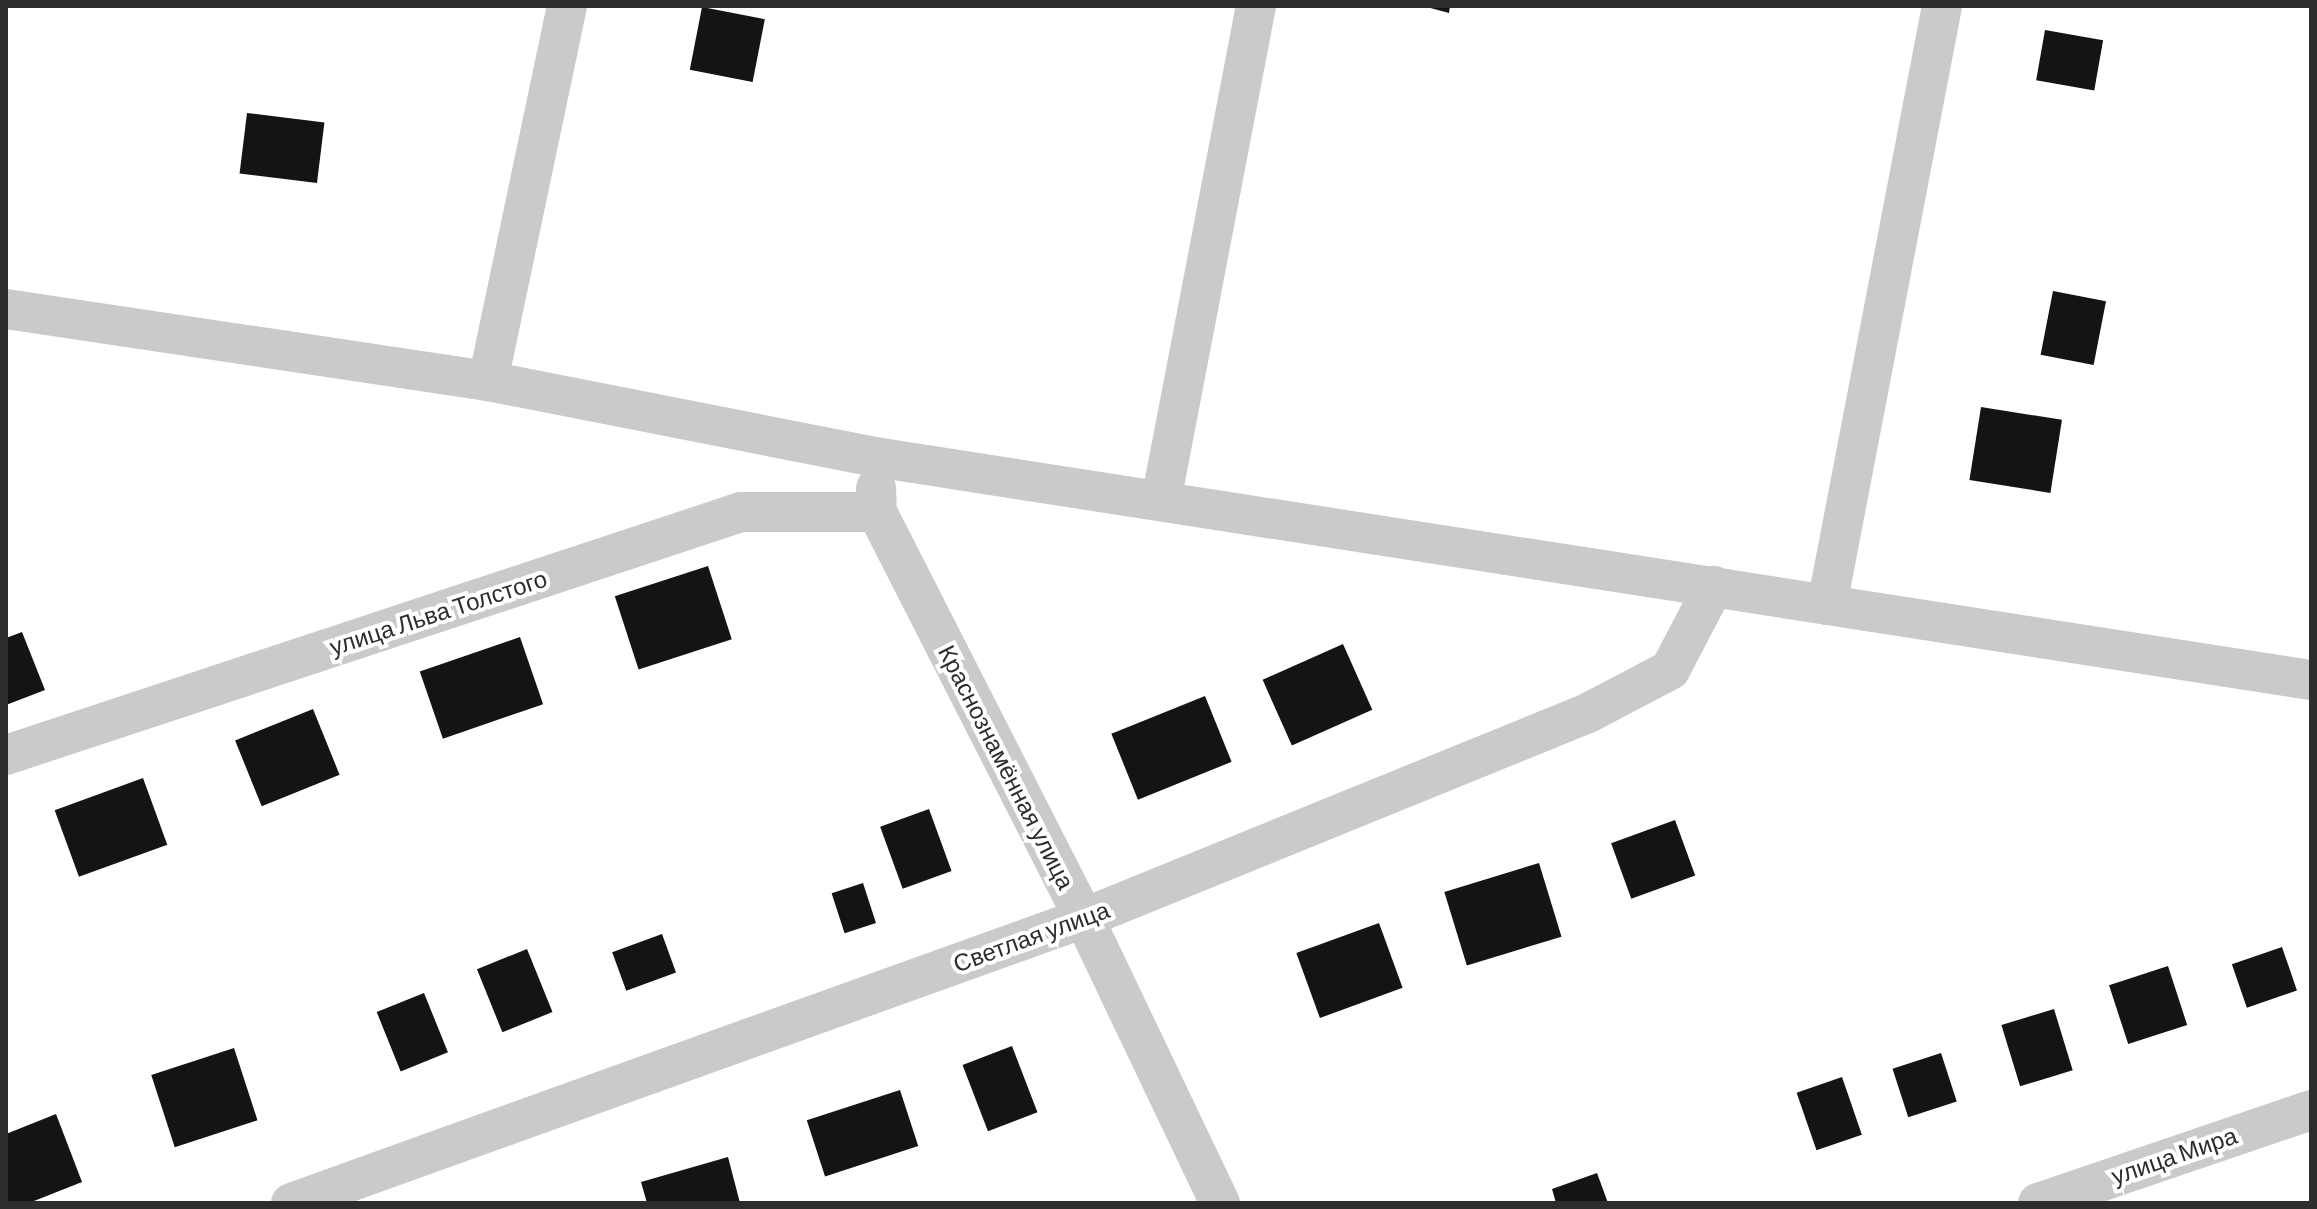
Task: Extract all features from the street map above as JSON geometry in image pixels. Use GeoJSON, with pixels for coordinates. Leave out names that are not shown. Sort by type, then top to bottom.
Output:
{"type":"FeatureCollection","features":[{"type":"Feature","properties":{"kind":"street"},"geometry":{"type":"LineString","coordinates":[[488,381],[567,6]]}},
{"type":"Feature","properties":{"kind":"street"},"geometry":{"type":"LineString","coordinates":[[1161,501],[1256,6]]}},
{"type":"Feature","properties":{"kind":"street"},"geometry":{"type":"LineString","coordinates":[[1827,605],[1942,6]]}},
{"type":"Feature","properties":{"kind":"street"},"geometry":{"type":"LineString","coordinates":[[6,309],[488,381],[875,457],[2311,680]]}},
{"type":"Feature","properties":{"kind":"street","name":"Краснознамённая улица"},"geometry":{"type":"LineString","coordinates":[[875,457],[877,512],[1084,918],[1220,1203]]}},
{"type":"Feature","properties":{"kind":"street","name":"улица Льва Толстого"},"geometry":{"type":"LineString","coordinates":[[6,755],[741,512],[877,512]]}},
{"type":"Feature","properties":{"kind":"street","name":"Светлая улица"},"geometry":{"type":"LineString","coordinates":[[291,1203],[1084,918],[1588,713],[1670,670],[1714,586]]}},
{"type":"Feature","properties":{"kind":"street","name":"улица Мира"},"geometry":{"type":"LineString","coordinates":[[2038,1203],[2311,1110]]}},
{"type":"Feature","properties":{"kind":"building"},"geometry":{"type":"Polygon","coordinates":[[[1423,6],[1450,6],[1449,13],[1423,6]]]}},
{"type":"Feature","properties":{"kind":"building"},"geometry":{"type":"Polygon","coordinates":[[[702,7],[765,19],[753,82],[690,70],[702,7]]]}},
{"type":"Feature","properties":{"kind":"building"},"geometry":{"type":"Polygon","coordinates":[[[2045,30],[2103,40],[2094,90],[2036,80],[2045,30]]]}},
{"type":"Feature","properties":{"kind":"building"},"geometry":{"type":"Polygon","coordinates":[[[247,113],[324,123],[317,183],[240,174],[247,113]]]}},
{"type":"Feature","properties":{"kind":"building"},"geometry":{"type":"Polygon","coordinates":[[[2053,291],[2106,301],[2094,365],[2041,355],[2053,291]]]}},
{"type":"Feature","properties":{"kind":"building"},"geometry":{"type":"Polygon","coordinates":[[[1981,407],[2062,420],[2050,493],[1969,480],[1981,407]]]}},
{"type":"Feature","properties":{"kind":"building"},"geometry":{"type":"Polygon","coordinates":[[[708,566],[732,639],[639,670],[615,596],[708,566]]]}},
{"type":"Feature","properties":{"kind":"building"},"geometry":{"type":"Polygon","coordinates":[[[22,632],[45,690],[6,705],[6,638],[22,632]]]}},
{"type":"Feature","properties":{"kind":"building"},"geometry":{"type":"Polygon","coordinates":[[[520,637],[543,704],[443,739],[420,672],[520,637]]]}},
{"type":"Feature","properties":{"kind":"building"},"geometry":{"type":"Polygon","coordinates":[[[1343,644],[1372,710],[1292,746],[1263,680],[1343,644]]]}},
{"type":"Feature","properties":{"kind":"building"},"geometry":{"type":"Polygon","coordinates":[[[1205,696],[1232,762],[1138,800],[1111,734],[1205,696]]]}},
{"type":"Feature","properties":{"kind":"building"},"geometry":{"type":"Polygon","coordinates":[[[313,709],[340,775],[262,806],[235,740],[313,709]]]}},
{"type":"Feature","properties":{"kind":"building"},"geometry":{"type":"Polygon","coordinates":[[[143,778],[167,845],[79,877],[55,810],[143,778]]]}},
{"type":"Feature","properties":{"kind":"building"},"geometry":{"type":"Polygon","coordinates":[[[929,809],[952,871],[903,889],[880,827],[929,809]]]}},
{"type":"Feature","properties":{"kind":"building"},"geometry":{"type":"Polygon","coordinates":[[[1675,820],[1695,875],[1631,899],[1611,843],[1675,820]]]}},
{"type":"Feature","properties":{"kind":"building"},"geometry":{"type":"Polygon","coordinates":[[[1539,863],[1562,937],[1467,966],[1444,892],[1539,863]]]}},
{"type":"Feature","properties":{"kind":"building"},"geometry":{"type":"Polygon","coordinates":[[[863,883],[876,923],[845,933],[832,893],[863,883]]]}},
{"type":"Feature","properties":{"kind":"building"},"geometry":{"type":"Polygon","coordinates":[[[1379,923],[1403,988],[1320,1018],[1296,953],[1379,923]]]}},
{"type":"Feature","properties":{"kind":"building"},"geometry":{"type":"Polygon","coordinates":[[[662,934],[676,973],[626,991],[612,952],[662,934]]]}},
{"type":"Feature","properties":{"kind":"building"},"geometry":{"type":"Polygon","coordinates":[[[2282,947],[2297,990],[2247,1008],[2232,964],[2282,947]]]}},
{"type":"Feature","properties":{"kind":"building"},"geometry":{"type":"Polygon","coordinates":[[[527,949],[552,1012],[502,1032],[477,969],[527,949]]]}},
{"type":"Feature","properties":{"kind":"building"},"geometry":{"type":"Polygon","coordinates":[[[2168,966],[2187,1025],[2128,1044],[2109,985],[2168,966]]]}},
{"type":"Feature","properties":{"kind":"building"},"geometry":{"type":"Polygon","coordinates":[[[424,993],[448,1052],[401,1071],[377,1012],[424,993]]]}},
{"type":"Feature","properties":{"kind":"building"},"geometry":{"type":"Polygon","coordinates":[[[2054,1009],[2073,1070],[2020,1086],[2001,1025],[2054,1009]]]}},
{"type":"Feature","properties":{"kind":"building"},"geometry":{"type":"Polygon","coordinates":[[[1012,1046],[1037,1112],[988,1131],[963,1065],[1012,1046]]]}},
{"type":"Feature","properties":{"kind":"building"},"geometry":{"type":"Polygon","coordinates":[[[234,1048],[257,1120],[175,1147],[151,1075],[234,1048]]]}},
{"type":"Feature","properties":{"kind":"building"},"geometry":{"type":"Polygon","coordinates":[[[1941,1053],[1957,1102],[1908,1117],[1892,1069],[1941,1053]]]}},
{"type":"Feature","properties":{"kind":"building"},"geometry":{"type":"Polygon","coordinates":[[[1842,1077],[1862,1135],[1816,1150],[1797,1093],[1842,1077]]]}},
{"type":"Feature","properties":{"kind":"building"},"geometry":{"type":"Polygon","coordinates":[[[900,1090],[918,1146],[825,1176],[807,1120],[900,1090]]]}},
{"type":"Feature","properties":{"kind":"building"},"geometry":{"type":"Polygon","coordinates":[[[56,1114],[82,1182],[29,1203],[6,1203],[6,1134],[56,1114]]]}},
{"type":"Feature","properties":{"kind":"building"},"geometry":{"type":"Polygon","coordinates":[[[728,1157],[740,1203],[647,1203],[641,1182],[728,1157]]]}},
{"type":"Feature","properties":{"kind":"building"},"geometry":{"type":"Polygon","coordinates":[[[1597,1173],[1608,1203],[1556,1203],[1552,1189],[1597,1173]]]}}]}
